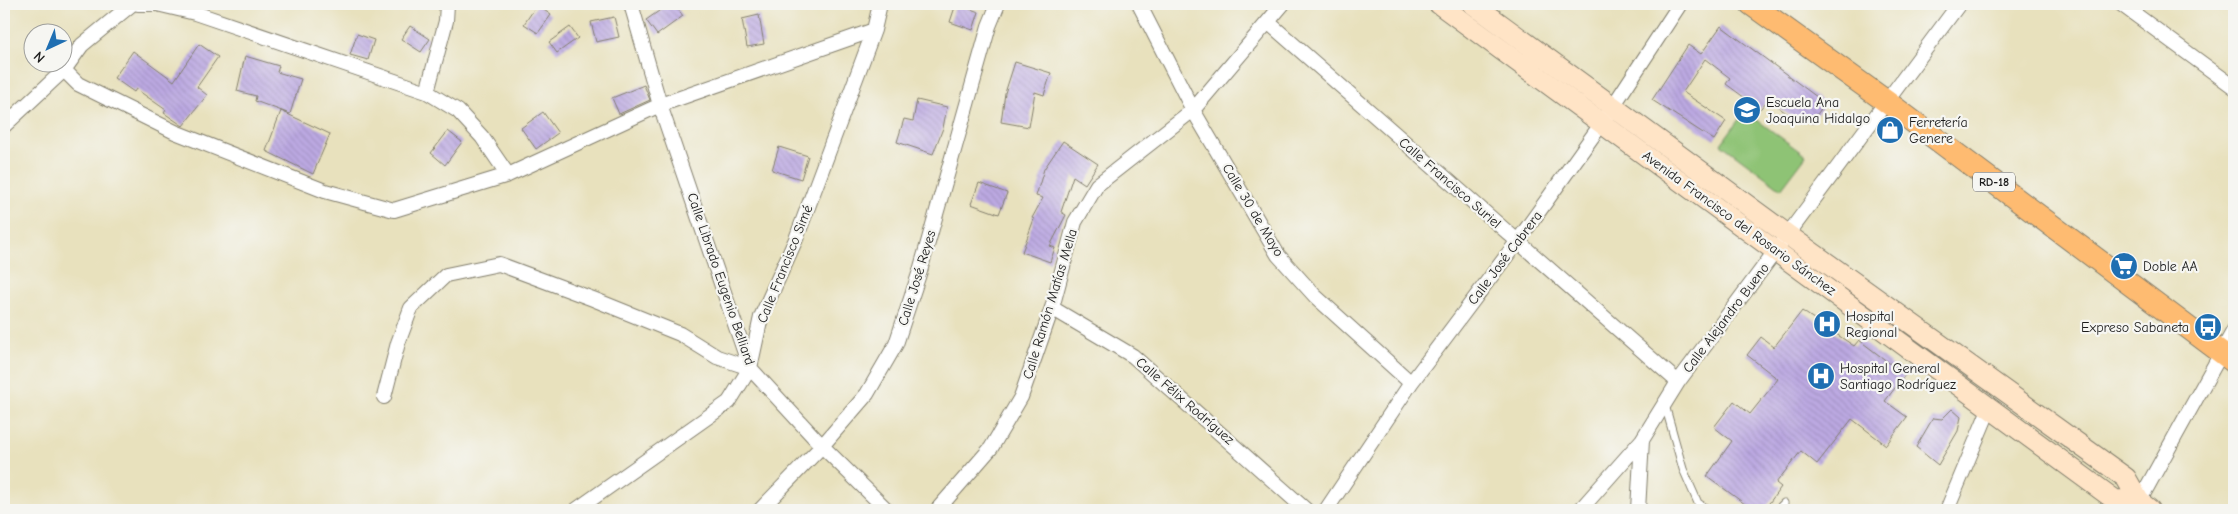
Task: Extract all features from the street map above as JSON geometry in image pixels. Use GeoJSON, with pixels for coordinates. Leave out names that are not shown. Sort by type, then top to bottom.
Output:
{"type":"FeatureCollection","features":[{"type":"Feature","properties":{"kind":"main road","name":"Avenida Francisco del Rosario Sánchez"},"geometry":{"type":"LineString","coordinates":[[1439,4],[1608,115],[1782,243],[1990,407],[2115,500],[2141,507]]}},
{"type":"Feature","properties":{"kind":"main road","name":"Avenida Francisco del Rosario Sánchez"},"geometry":{"type":"LineString","coordinates":[[1473,4],[1608,115]]}},
{"type":"Feature","properties":{"kind":"main road","name":"RD-18"},"geometry":{"type":"LineString","coordinates":[[1751,4],[1887,102],[2228,357]]}},
{"type":"Feature","properties":{"kind":"main road","name":"Avenida Francisco del Rosario Sánchez"},"geometry":{"type":"LineString","coordinates":[[1782,243],[2126,478],[2141,507]]}},
{"type":"Feature","properties":{"kind":"street"},"geometry":{"type":"LineString","coordinates":[[72,59],[82,45],[132,4]]}},
{"type":"Feature","properties":{"kind":"street"},"geometry":{"type":"LineString","coordinates":[[138,4],[157,4],[195,13],[427,92],[458,111],[482,137],[508,175]]}},
{"type":"Feature","properties":{"kind":"street"},"geometry":{"type":"LineString","coordinates":[[427,92],[446,21],[447,4]]}},
{"type":"Feature","properties":{"kind":"street","name":"Calle Librado Eugenio Belliard"},"geometry":{"type":"LineString","coordinates":[[631,4],[660,105],[750,368],[822,446],[887,510]]}},
{"type":"Feature","properties":{"kind":"street","name":"Calle Francisco Simé"},"geometry":{"type":"LineString","coordinates":[[576,510],[730,402],[750,368],[761,317],[796,239],[874,30],[880,4]]}},
{"type":"Feature","properties":{"kind":"street","name":"Calle José Reyes"},"geometry":{"type":"LineString","coordinates":[[760,510],[822,446],[867,394],[896,344],[920,272],[989,26],[998,4]]}},
{"type":"Feature","properties":{"kind":"street","name":"Calle 30 de Mayo"},"geometry":{"type":"LineString","coordinates":[[1139,4],[1193,110],[1278,255],[1315,296],[1411,383]]}},
{"type":"Feature","properties":{"kind":"street","name":"Calle Ramón Matías Mella"},"geometry":{"type":"LineString","coordinates":[[936,510],[991,448],[1022,397],[1052,308],[1075,222],[1097,185],[1193,110],[1269,23],[1283,4]]}},
{"type":"Feature","properties":{"kind":"street","name":"Calle José Cabrera"},"geometry":{"type":"LineString","coordinates":[[1326,510],[1411,383],[1517,242],[1608,115],[1680,4]]}},
{"type":"Feature","properties":{"kind":"street","name":"Calle Alejandro Bueno"},"geometry":{"type":"LineString","coordinates":[[1580,510],[1642,440],[1678,382],[1959,4]]}},
{"type":"Feature","properties":{"kind":"street"},"geometry":{"type":"LineString","coordinates":[[2121,4],[2234,87]]}},
{"type":"Feature","properties":{"kind":"street","name":"Calle Francisco Suriel"},"geometry":{"type":"LineString","coordinates":[[1269,23],[1678,382]]}},
{"type":"Feature","properties":{"kind":"street"},"geometry":{"type":"LineString","coordinates":[[66,72],[78,84],[175,132],[324,191],[394,210],[508,175],[660,105],[874,30]]}},
{"type":"Feature","properties":{"kind":"street"},"geometry":{"type":"LineString","coordinates":[[4,126],[62,72]]}},
{"type":"Feature","properties":{"kind":"street"},"geometry":{"type":"LineString","coordinates":[[384,397],[398,342],[411,308],[446,275],[499,264],[593,298],[671,330],[717,357],[750,368]]}},
{"type":"Feature","properties":{"kind":"street","name":"Calle Félix Rodríguez"},"geometry":{"type":"LineString","coordinates":[[1052,308],[1133,356],[1306,510]]}},
{"type":"Feature","properties":{"kind":"street"},"geometry":{"type":"LineString","coordinates":[[2141,507],[2228,357],[2234,330]]}},
{"type":"Feature","properties":{"kind":"street"},"geometry":{"type":"LineString","coordinates":[[1947,510],[1990,407]]}},
{"type":"Feature","properties":{"kind":"street"},"geometry":{"type":"LineString","coordinates":[[1638,510],[1642,440]]}},
{"type":"Feature","properties":{"kind":"lane"},"geometry":{"type":"LineString","coordinates":[[1664,402],[1683,469],[1698,503],[1709,510]]}},
{"type":"Feature","properties":{"kind":"lane"},"geometry":{"type":"LineString","coordinates":[[1776,510],[1784,503]]}},
{"type":"Feature","properties":{"kind":"green space"},"geometry":{"type":"Polygon","coordinates":[[[1745,111],[1806,156],[1781,189],[1721,144],[1745,111]]]}},
{"type":"Feature","properties":{"kind":"building"},"geometry":{"type":"Polygon","coordinates":[[[669,4],[674,4],[683,16],[657,35],[646,20],[669,4]]]}},
{"type":"Feature","properties":{"kind":"building"},"geometry":{"type":"Polygon","coordinates":[[[956,4],[979,12],[973,30],[950,22],[956,4]]]}},
{"type":"Feature","properties":{"kind":"building"},"geometry":{"type":"Polygon","coordinates":[[[537,5],[551,15],[538,33],[524,24],[537,5]]]}},
{"type":"Feature","properties":{"kind":"building"},"geometry":{"type":"Polygon","coordinates":[[[759,15],[764,44],[747,47],[742,19],[759,15]]]}},
{"type":"Feature","properties":{"kind":"building"},"geometry":{"type":"Polygon","coordinates":[[[614,17],[619,37],[596,42],[591,22],[614,17]]]}},
{"type":"Feature","properties":{"kind":"building"},"geometry":{"type":"Polygon","coordinates":[[[410,26],[430,39],[421,52],[401,39],[410,26]]]}},
{"type":"Feature","properties":{"kind":"building"},"geometry":{"type":"Polygon","coordinates":[[[1721,26],[1825,103],[1811,123],[1800,114],[1796,120],[1768,100],[1760,109],[1726,84],[1730,78],[1705,59],[1683,92],[1726,121],[1714,140],[1652,100],[1688,45],[1701,54],[1721,26]]]}},
{"type":"Feature","properties":{"kind":"building"},"geometry":{"type":"Polygon","coordinates":[[[570,27],[578,38],[557,53],[549,42],[570,27]]]}},
{"type":"Feature","properties":{"kind":"building"},"geometry":{"type":"Polygon","coordinates":[[[357,34],[374,40],[368,60],[350,55],[357,34]]]}},
{"type":"Feature","properties":{"kind":"building"},"geometry":{"type":"Polygon","coordinates":[[[199,44],[218,57],[197,87],[207,95],[183,126],[164,113],[166,110],[136,89],[134,92],[114,78],[133,51],[174,81],[199,44]]]}},
{"type":"Feature","properties":{"kind":"building"},"geometry":{"type":"Polygon","coordinates":[[[245,56],[279,66],[277,72],[301,79],[290,114],[255,101],[256,96],[237,91],[245,56]]]}},
{"type":"Feature","properties":{"kind":"building"},"geometry":{"type":"Polygon","coordinates":[[[1015,62],[1051,73],[1044,95],[1035,92],[1029,127],[1001,122],[1005,93],[1015,62]]]}},
{"type":"Feature","properties":{"kind":"building"},"geometry":{"type":"Polygon","coordinates":[[[644,85],[650,100],[619,114],[612,98],[644,85]]]}},
{"type":"Feature","properties":{"kind":"building"},"geometry":{"type":"Polygon","coordinates":[[[917,100],[947,107],[943,128],[933,154],[897,142],[904,119],[913,121],[917,100]]]}},
{"type":"Feature","properties":{"kind":"building"},"geometry":{"type":"Polygon","coordinates":[[[281,111],[330,134],[313,174],[266,151],[281,111]]]}},
{"type":"Feature","properties":{"kind":"building"},"geometry":{"type":"Polygon","coordinates":[[[543,112],[558,133],[536,149],[521,128],[543,112]]]}},
{"type":"Feature","properties":{"kind":"building"},"geometry":{"type":"Polygon","coordinates":[[[448,131],[462,142],[445,165],[431,153],[448,131]]]}},
{"type":"Feature","properties":{"kind":"building"},"geometry":{"type":"Polygon","coordinates":[[[1063,141],[1098,164],[1085,184],[1073,176],[1061,212],[1066,215],[1050,246],[1055,248],[1050,262],[1022,252],[1034,219],[1032,218],[1043,198],[1036,196],[1044,169],[1063,141]]]}},
{"type":"Feature","properties":{"kind":"building"},"geometry":{"type":"Polygon","coordinates":[[[779,147],[808,156],[801,179],[772,170],[779,147]]]}},
{"type":"Feature","properties":{"kind":"building"},"geometry":{"type":"Polygon","coordinates":[[[979,183],[1007,193],[999,214],[971,204],[979,183]]]}},
{"type":"Feature","properties":{"kind":"building"},"geometry":{"type":"Polygon","coordinates":[[[1802,311],[1854,346],[1859,340],[1905,375],[1885,401],[1907,417],[1886,445],[1852,419],[1817,464],[1801,451],[1776,483],[1781,487],[1764,510],[1753,510],[1707,476],[1732,441],[1714,427],[1734,401],[1750,414],[1778,379],[1747,355],[1761,337],[1774,347],[1802,311]]]}},
{"type":"Feature","properties":{"kind":"building"},"geometry":{"type":"Polygon","coordinates":[[[1952,409],[1961,417],[1958,431],[1938,465],[1916,447],[1933,418],[1942,419],[1952,409]]]}},
{"type":"Feature","properties":{"kind":"place","name":"Escuela Ana Joaquina Hidalgo"},"geometry":{"type":"Point","coordinates":[1747,110]}},
{"type":"Feature","properties":{"kind":"place","name":"Ferretería Genere"},"geometry":{"type":"Point","coordinates":[1890,130]}},
{"type":"Feature","properties":{"kind":"place","name":"Doble AA"},"geometry":{"type":"Point","coordinates":[2124,266]}},
{"type":"Feature","properties":{"kind":"place","name":"Hospital Regional"},"geometry":{"type":"Point","coordinates":[1827,324]}},
{"type":"Feature","properties":{"kind":"place","name":"Expreso Sabaneta"},"geometry":{"type":"Point","coordinates":[2208,327]}},
{"type":"Feature","properties":{"kind":"place","name":"Hospital General Santiago Rodríguez"},"geometry":{"type":"Point","coordinates":[1821,376]}}]}
